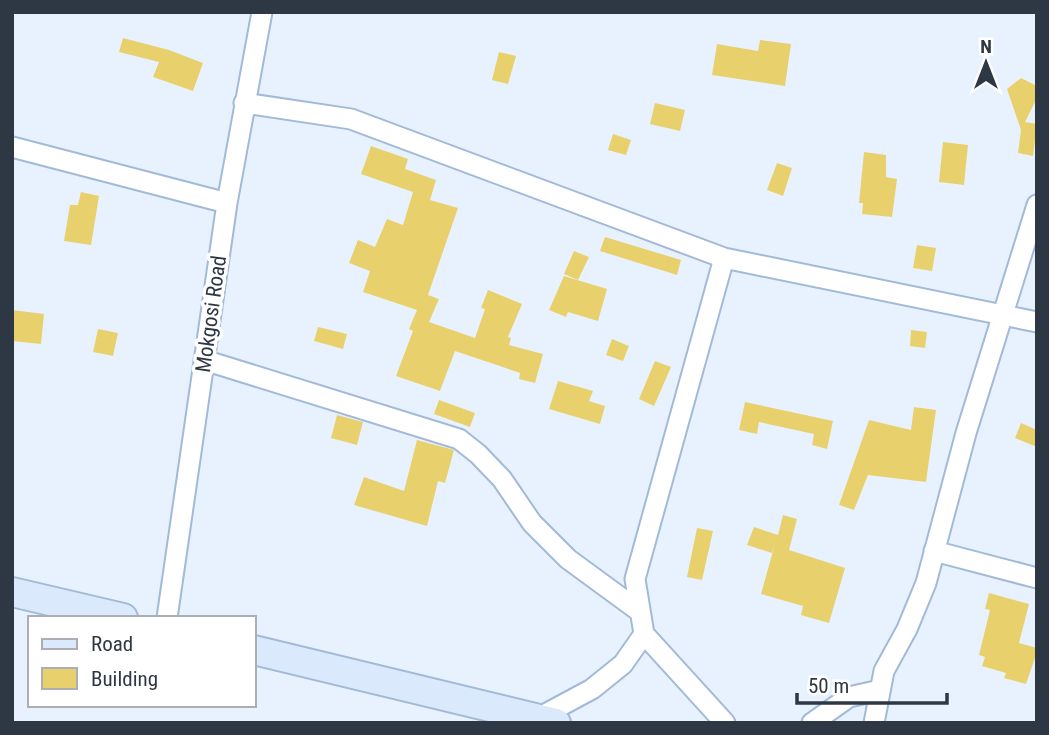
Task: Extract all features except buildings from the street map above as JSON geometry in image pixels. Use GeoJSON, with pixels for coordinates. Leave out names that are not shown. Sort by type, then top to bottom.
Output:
{"type":"FeatureCollection","features":[{"type":"Feature","properties":{"kind":"street","name":"Mokgosi Road"},"geometry":{"type":"LineString","coordinates":[[167,616],[228,203],[262,12]]}},
{"type":"Feature","properties":{"kind":"street"},"geometry":{"type":"LineString","coordinates":[[244,103],[351,119],[724,258],[1037,322]]}},
{"type":"Feature","properties":{"kind":"street"},"geometry":{"type":"LineString","coordinates":[[12,147],[228,203]]}},
{"type":"Feature","properties":{"kind":"street"},"geometry":{"type":"LineString","coordinates":[[874,723],[889,659],[907,629],[926,583],[966,433],[1037,205]]}},
{"type":"Feature","properties":{"kind":"street"},"geometry":{"type":"LineString","coordinates":[[724,258],[635,579],[644,634],[725,723]]}},
{"type":"Feature","properties":{"kind":"street"},"geometry":{"type":"LineString","coordinates":[[204,360],[459,439],[502,479],[532,523],[568,559],[639,611]]}},
{"type":"Feature","properties":{"kind":"street"},"geometry":{"type":"LineString","coordinates":[[934,551],[1037,578]]}},
{"type":"Feature","properties":{"kind":"street"},"geometry":{"type":"LineString","coordinates":[[12,592],[114,616]]}},
{"type":"Feature","properties":{"kind":"street"},"geometry":{"type":"LineString","coordinates":[[256,650],[547,720],[623,664],[644,634]]}},
{"type":"Feature","properties":{"kind":"street"},"geometry":{"type":"LineString","coordinates":[[812,723],[849,697],[880,690]]}}]}
